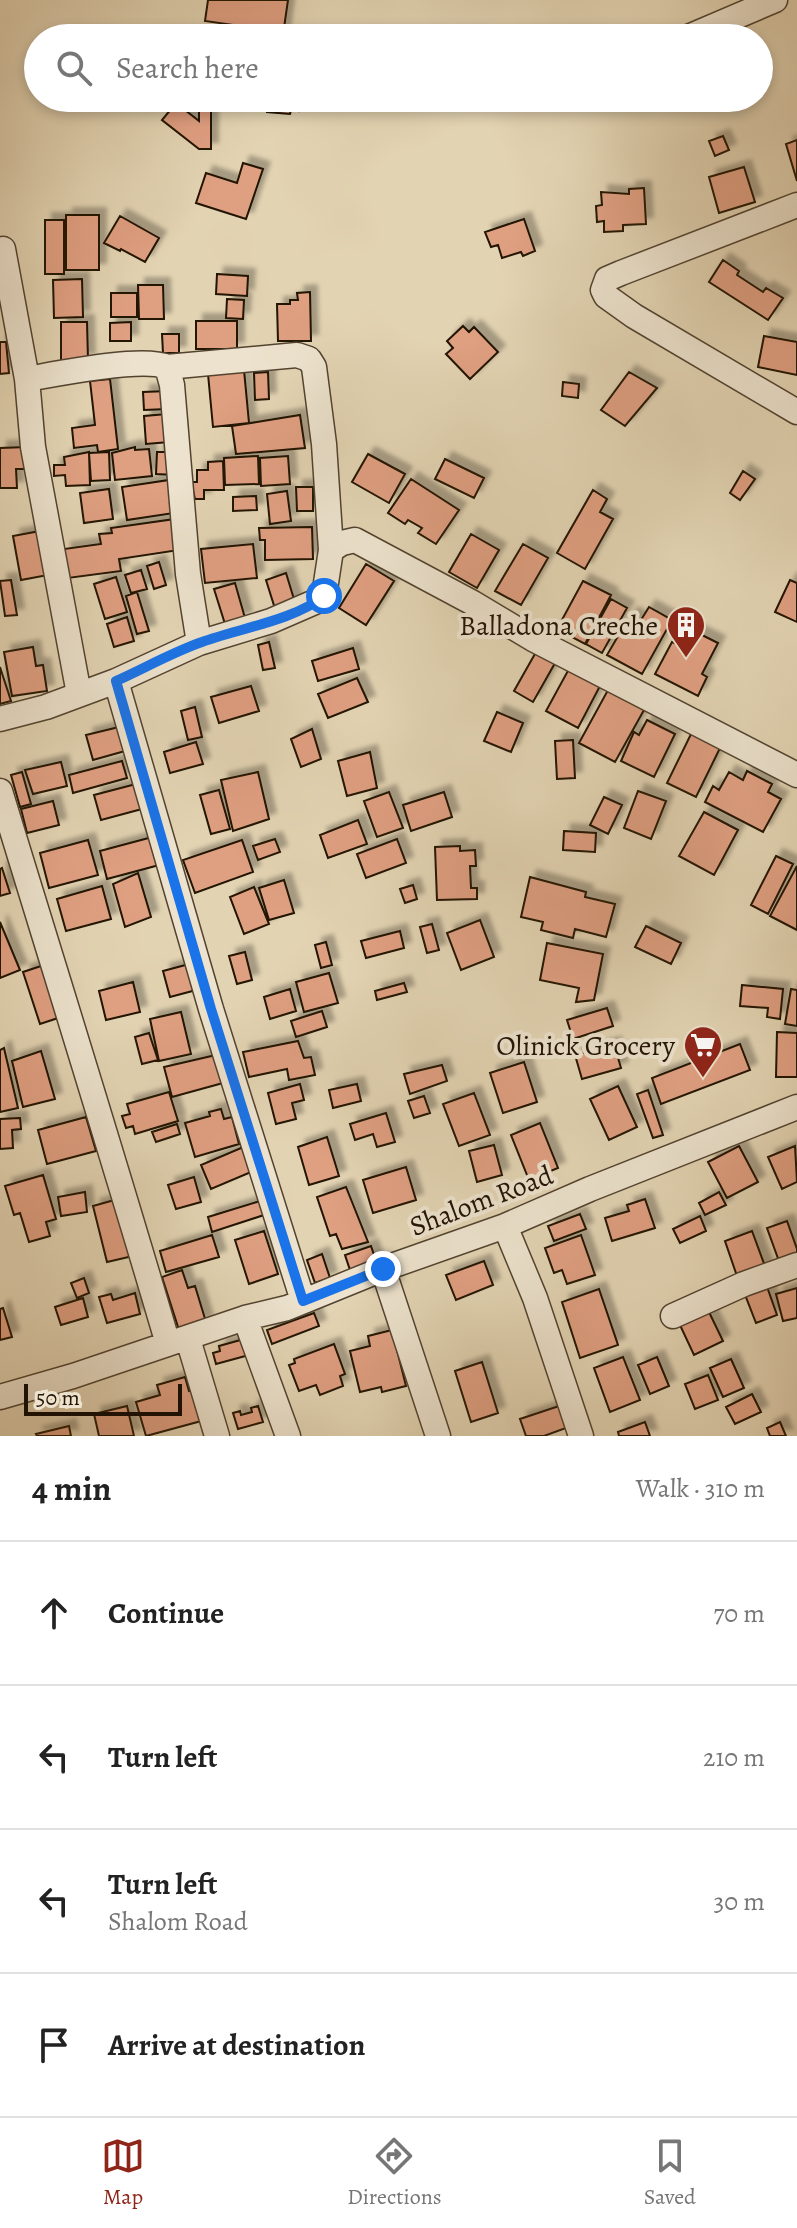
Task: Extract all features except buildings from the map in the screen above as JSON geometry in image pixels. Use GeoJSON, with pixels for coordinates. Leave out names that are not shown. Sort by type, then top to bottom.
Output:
{"type":"FeatureCollection","features":[{"type":"Feature","properties":{"kind":"street"},"geometry":{"type":"LineString","coordinates":[[719,24],[775,0]]}},
{"type":"Feature","properties":{"kind":"street"},"geometry":{"type":"LineString","coordinates":[[797,205],[607,279],[603,290],[606,296],[634,316],[797,412]]}},
{"type":"Feature","properties":{"kind":"street"},"geometry":{"type":"LineString","coordinates":[[3,249],[27,379],[36,461],[79,694]]}},
{"type":"Feature","properties":{"kind":"street"},"geometry":{"type":"LineString","coordinates":[[0,719],[46,707],[116,681],[199,643],[271,621],[317,601],[324,596],[331,550],[324,444],[314,367],[309,359],[297,355],[167,367],[158,363],[138,364],[27,379]]}},
{"type":"Feature","properties":{"kind":"street"},"geometry":{"type":"LineString","coordinates":[[167,367],[172,385],[188,574],[199,643]]}},
{"type":"Feature","properties":{"kind":"street"},"geometry":{"type":"LineString","coordinates":[[331,550],[355,540],[533,639],[797,775]]}},
{"type":"Feature","properties":{"kind":"street"},"geometry":{"type":"LineString","coordinates":[[116,681],[211,1009],[303,1301]]}},
{"type":"Feature","properties":{"kind":"street"},"geometry":{"type":"LineString","coordinates":[[2,802],[112,1150],[178,1342],[217,1436]]}},
{"type":"Feature","properties":{"kind":"street","name":"Shalom Road"},"geometry":{"type":"LineString","coordinates":[[0,1397],[73,1376],[245,1318],[287,1308],[383,1269],[505,1226],[797,1107]]}},
{"type":"Feature","properties":{"kind":"street"},"geometry":{"type":"LineString","coordinates":[[505,1226],[535,1298],[581,1436]]}},
{"type":"Feature","properties":{"kind":"street"},"geometry":{"type":"LineString","coordinates":[[673,1316],[744,1284],[797,1265]]}},
{"type":"Feature","properties":{"kind":"street"},"geometry":{"type":"LineString","coordinates":[[383,1269],[438,1436]]}},
{"type":"Feature","properties":{"kind":"street"},"geometry":{"type":"LineString","coordinates":[[245,1318],[288,1436]]}},
{"type":"Feature","properties":{"kind":"place","name":"Balladona Creche"},"geometry":{"type":"Point","coordinates":[686,659]}},
{"type":"Feature","properties":{"kind":"place","name":"Olinick Grocery"},"geometry":{"type":"Point","coordinates":[703,1079]}},
{"type":"Feature","properties":{"kind":"route"},"geometry":{"type":"LineString","coordinates":[[324,596],[271,621],[199,643],[116,681],[211,1009],[303,1301],[383,1269]]}}]}
